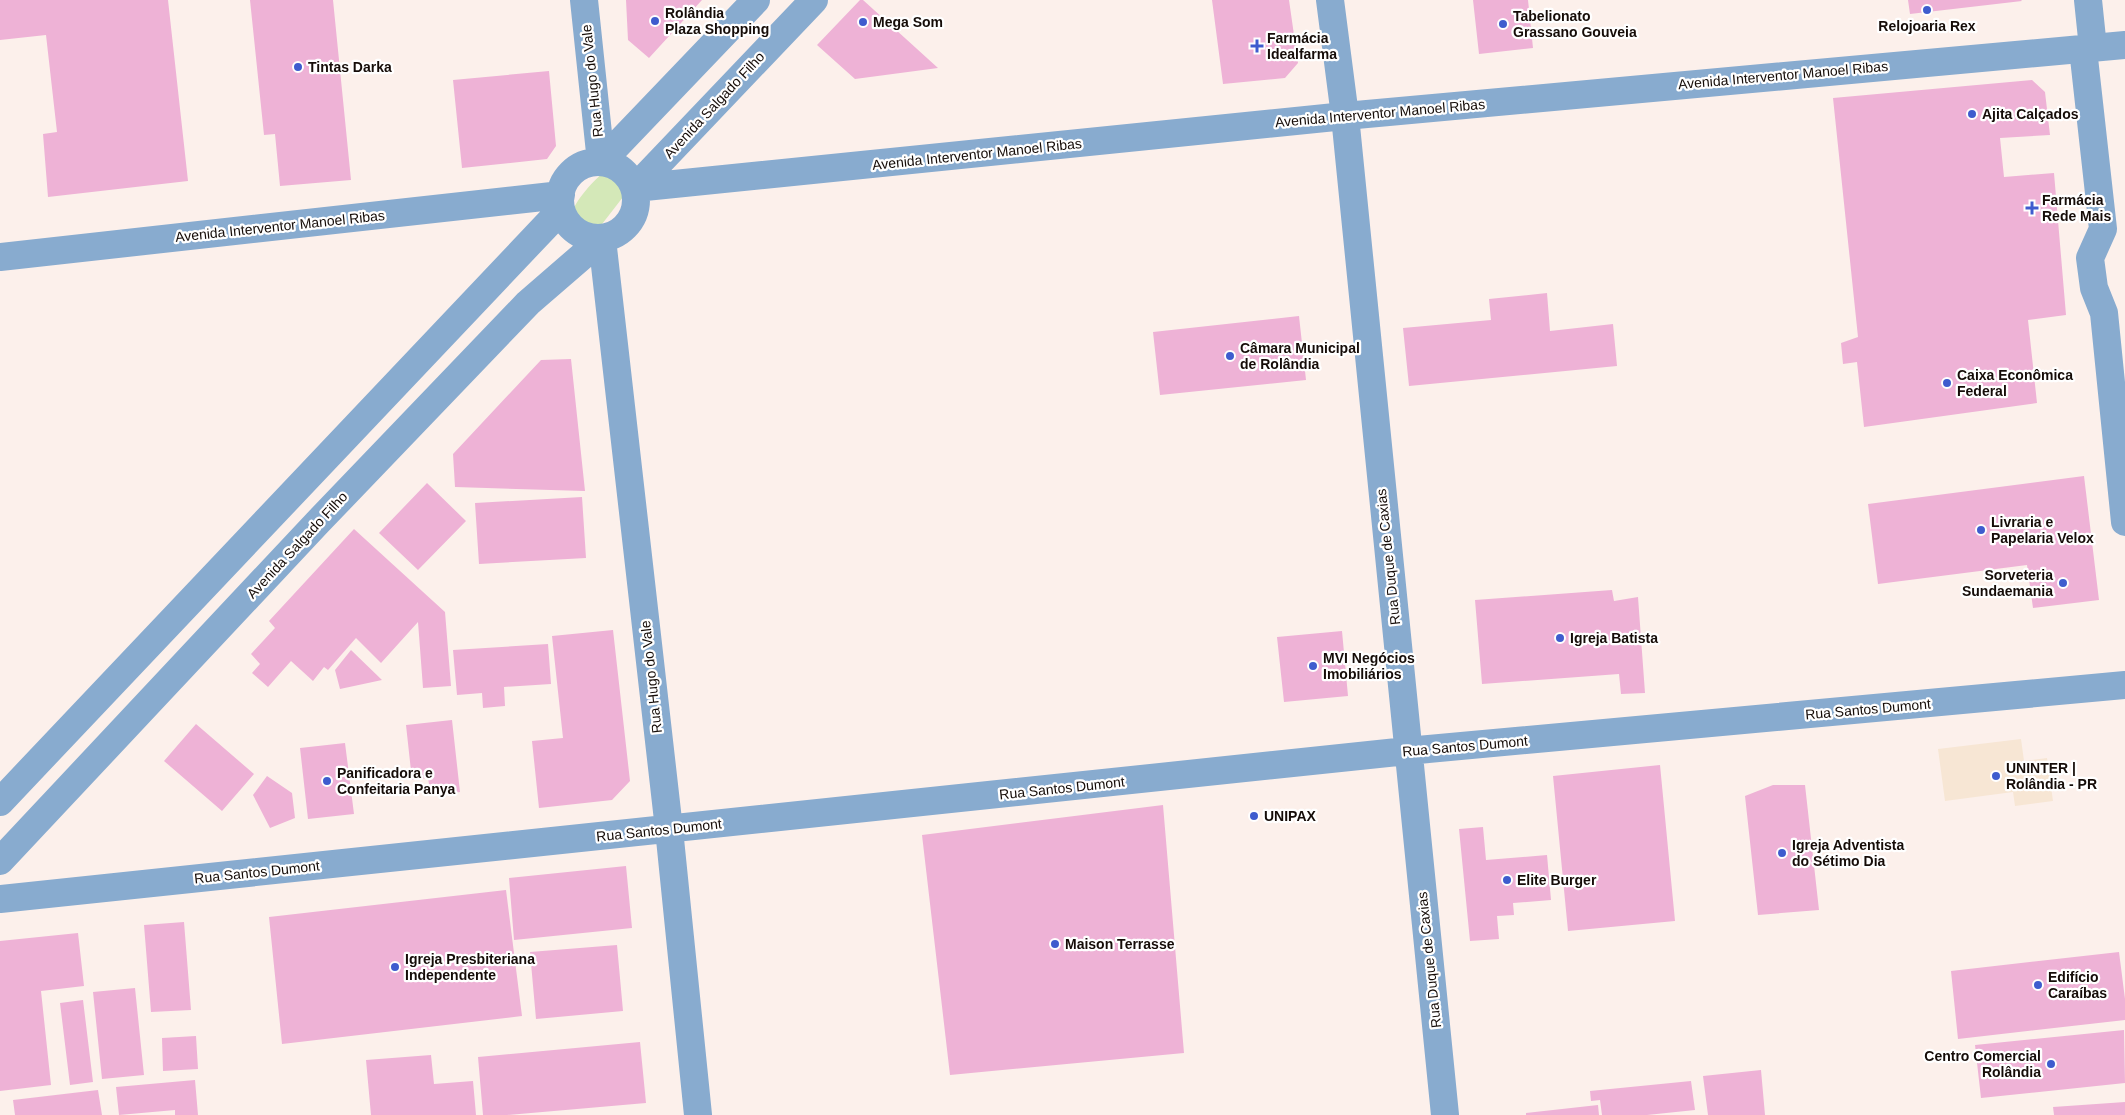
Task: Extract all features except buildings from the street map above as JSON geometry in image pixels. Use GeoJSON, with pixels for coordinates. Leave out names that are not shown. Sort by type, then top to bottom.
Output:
{"type":"FeatureCollection","features":[{"type":"Feature","properties":{"kind":"street","name":"Rua Hugo do Vale"},"geometry":{"type":"LineString","coordinates":[[584,0],[601,162]]}},
{"type":"Feature","properties":{"kind":"street"},"geometry":{"type":"LineString","coordinates":[[601,162],[756,0]]}},
{"type":"Feature","properties":{"kind":"street","name":"Avenida Salgado Filho"},"geometry":{"type":"LineString","coordinates":[[635,188],[814,0]]}},
{"type":"Feature","properties":{"kind":"street","name":"Rua Duque de Caxias"},"geometry":{"type":"LineString","coordinates":[[1330,0],[1344,116],[1407,751],[1446,1115]]}},
{"type":"Feature","properties":{"kind":"street"},"geometry":{"type":"LineString","coordinates":[[2088,0],[2088,49],[2103,229],[2090,258],[2094,288],[2104,314],[2125,522]]}},
{"type":"Feature","properties":{"kind":"street","name":"Avenida Interventor Manoel Ribas"},"geometry":{"type":"LineString","coordinates":[[635,188],[1344,116],[2125,45]]}},
{"type":"Feature","properties":{"kind":"street"},"geometry":{"type":"LineString","coordinates":[[592,162],[611,164],[627,175],[635,188],[634,215],[621,231],[602,238],[582,235],[566,221],[561,203],[563,185],[575,169],[592,162]]}},
{"type":"Feature","properties":{"kind":"street"},"geometry":{"type":"LineString","coordinates":[[0,802],[290,497],[561,203]]}},
{"type":"Feature","properties":{"kind":"street","name":"Avenida Interventor Manoel Ribas"},"geometry":{"type":"LineString","coordinates":[[0,257],[561,203]]}},
{"type":"Feature","properties":{"kind":"street","name":"Rua Hugo do Vale"},"geometry":{"type":"LineString","coordinates":[[602,238],[698,1115]]}},
{"type":"Feature","properties":{"kind":"street","name":"Avenida Salgado Filho"},"geometry":{"type":"LineString","coordinates":[[0,861],[317,523],[528,303],[602,238]]}},
{"type":"Feature","properties":{"kind":"street"},"geometry":{"type":"LineString","coordinates":[[290,497],[317,523]]}},
{"type":"Feature","properties":{"kind":"street","name":"Rua Santos Dumont"},"geometry":{"type":"LineString","coordinates":[[0,899],[1407,751],[2125,685]]}},
{"type":"Feature","properties":{"kind":"shaded area","name":"UNINTER | Rolândia - PR"},"geometry":{"type":"Polygon","coordinates":[[[2021,739],[2024,761],[2047,758],[2053,801],[2015,806],[2013,792],[1945,801],[1938,749],[2021,739]]]}},
{"type":"Feature","properties":{"kind":"green space"},"geometry":{"type":"Polygon","coordinates":[[[603,173],[614,175],[622,182],[625,189],[623,197],[599,228],[585,230],[574,221],[572,212],[583,194],[603,173]]]}},
{"type":"Feature","properties":{"kind":"place","name":"Relojoaria Rex"},"geometry":{"type":"Point","coordinates":[1927,10]}},
{"type":"Feature","properties":{"kind":"place","name":"Rolândia Plaza Shopping"},"geometry":{"type":"Point","coordinates":[655,21]}},
{"type":"Feature","properties":{"kind":"place","name":"Mega Som"},"geometry":{"type":"Point","coordinates":[863,22]}},
{"type":"Feature","properties":{"kind":"place","name":"Tabelionato Grassano Gouveia"},"geometry":{"type":"Point","coordinates":[1503,24]}},
{"type":"Feature","properties":{"kind":"place","name":"Farmácia Idealfarma"},"geometry":{"type":"Point","coordinates":[1257,46]}},
{"type":"Feature","properties":{"kind":"place","name":"Tintas Darka"},"geometry":{"type":"Point","coordinates":[298,67]}},
{"type":"Feature","properties":{"kind":"place","name":"Ajita Calçados"},"geometry":{"type":"Point","coordinates":[1972,114]}},
{"type":"Feature","properties":{"kind":"place","name":"Farmácia Rede Mais"},"geometry":{"type":"Point","coordinates":[2032,208]}},
{"type":"Feature","properties":{"kind":"place","name":"Câmara Municipal de Rolândia"},"geometry":{"type":"Point","coordinates":[1230,356]}},
{"type":"Feature","properties":{"kind":"place","name":"Caixa Econômica Federal"},"geometry":{"type":"Point","coordinates":[1947,383]}},
{"type":"Feature","properties":{"kind":"place","name":"Livraria e Papelaria Velox"},"geometry":{"type":"Point","coordinates":[1981,530]}},
{"type":"Feature","properties":{"kind":"place","name":"Sorveteria Sundaemania"},"geometry":{"type":"Point","coordinates":[2063,583]}},
{"type":"Feature","properties":{"kind":"place","name":"Igreja Batista"},"geometry":{"type":"Point","coordinates":[1560,638]}},
{"type":"Feature","properties":{"kind":"place","name":"MVI Negócios Imobiliários"},"geometry":{"type":"Point","coordinates":[1313,666]}},
{"type":"Feature","properties":{"kind":"place","name":"UNINTER | Rolândia - PR"},"geometry":{"type":"Point","coordinates":[1996,776]}},
{"type":"Feature","properties":{"kind":"place","name":"Panificadora e Confeitaria Panya"},"geometry":{"type":"Point","coordinates":[327,781]}},
{"type":"Feature","properties":{"kind":"place","name":"UNIPAX"},"geometry":{"type":"Point","coordinates":[1254,816]}},
{"type":"Feature","properties":{"kind":"place","name":"Igreja Adventista do Sétimo Dia"},"geometry":{"type":"Point","coordinates":[1782,853]}},
{"type":"Feature","properties":{"kind":"place","name":"Elite Burger"},"geometry":{"type":"Point","coordinates":[1507,880]}},
{"type":"Feature","properties":{"kind":"place","name":"Maison Terrasse"},"geometry":{"type":"Point","coordinates":[1055,944]}},
{"type":"Feature","properties":{"kind":"place","name":"Igreja Presbiteriana Independente"},"geometry":{"type":"Point","coordinates":[395,967]}},
{"type":"Feature","properties":{"kind":"place","name":"Edifício Caraíbas"},"geometry":{"type":"Point","coordinates":[2038,985]}},
{"type":"Feature","properties":{"kind":"place","name":"Centro Comercial Rolândia"},"geometry":{"type":"Point","coordinates":[2051,1064]}}]}
